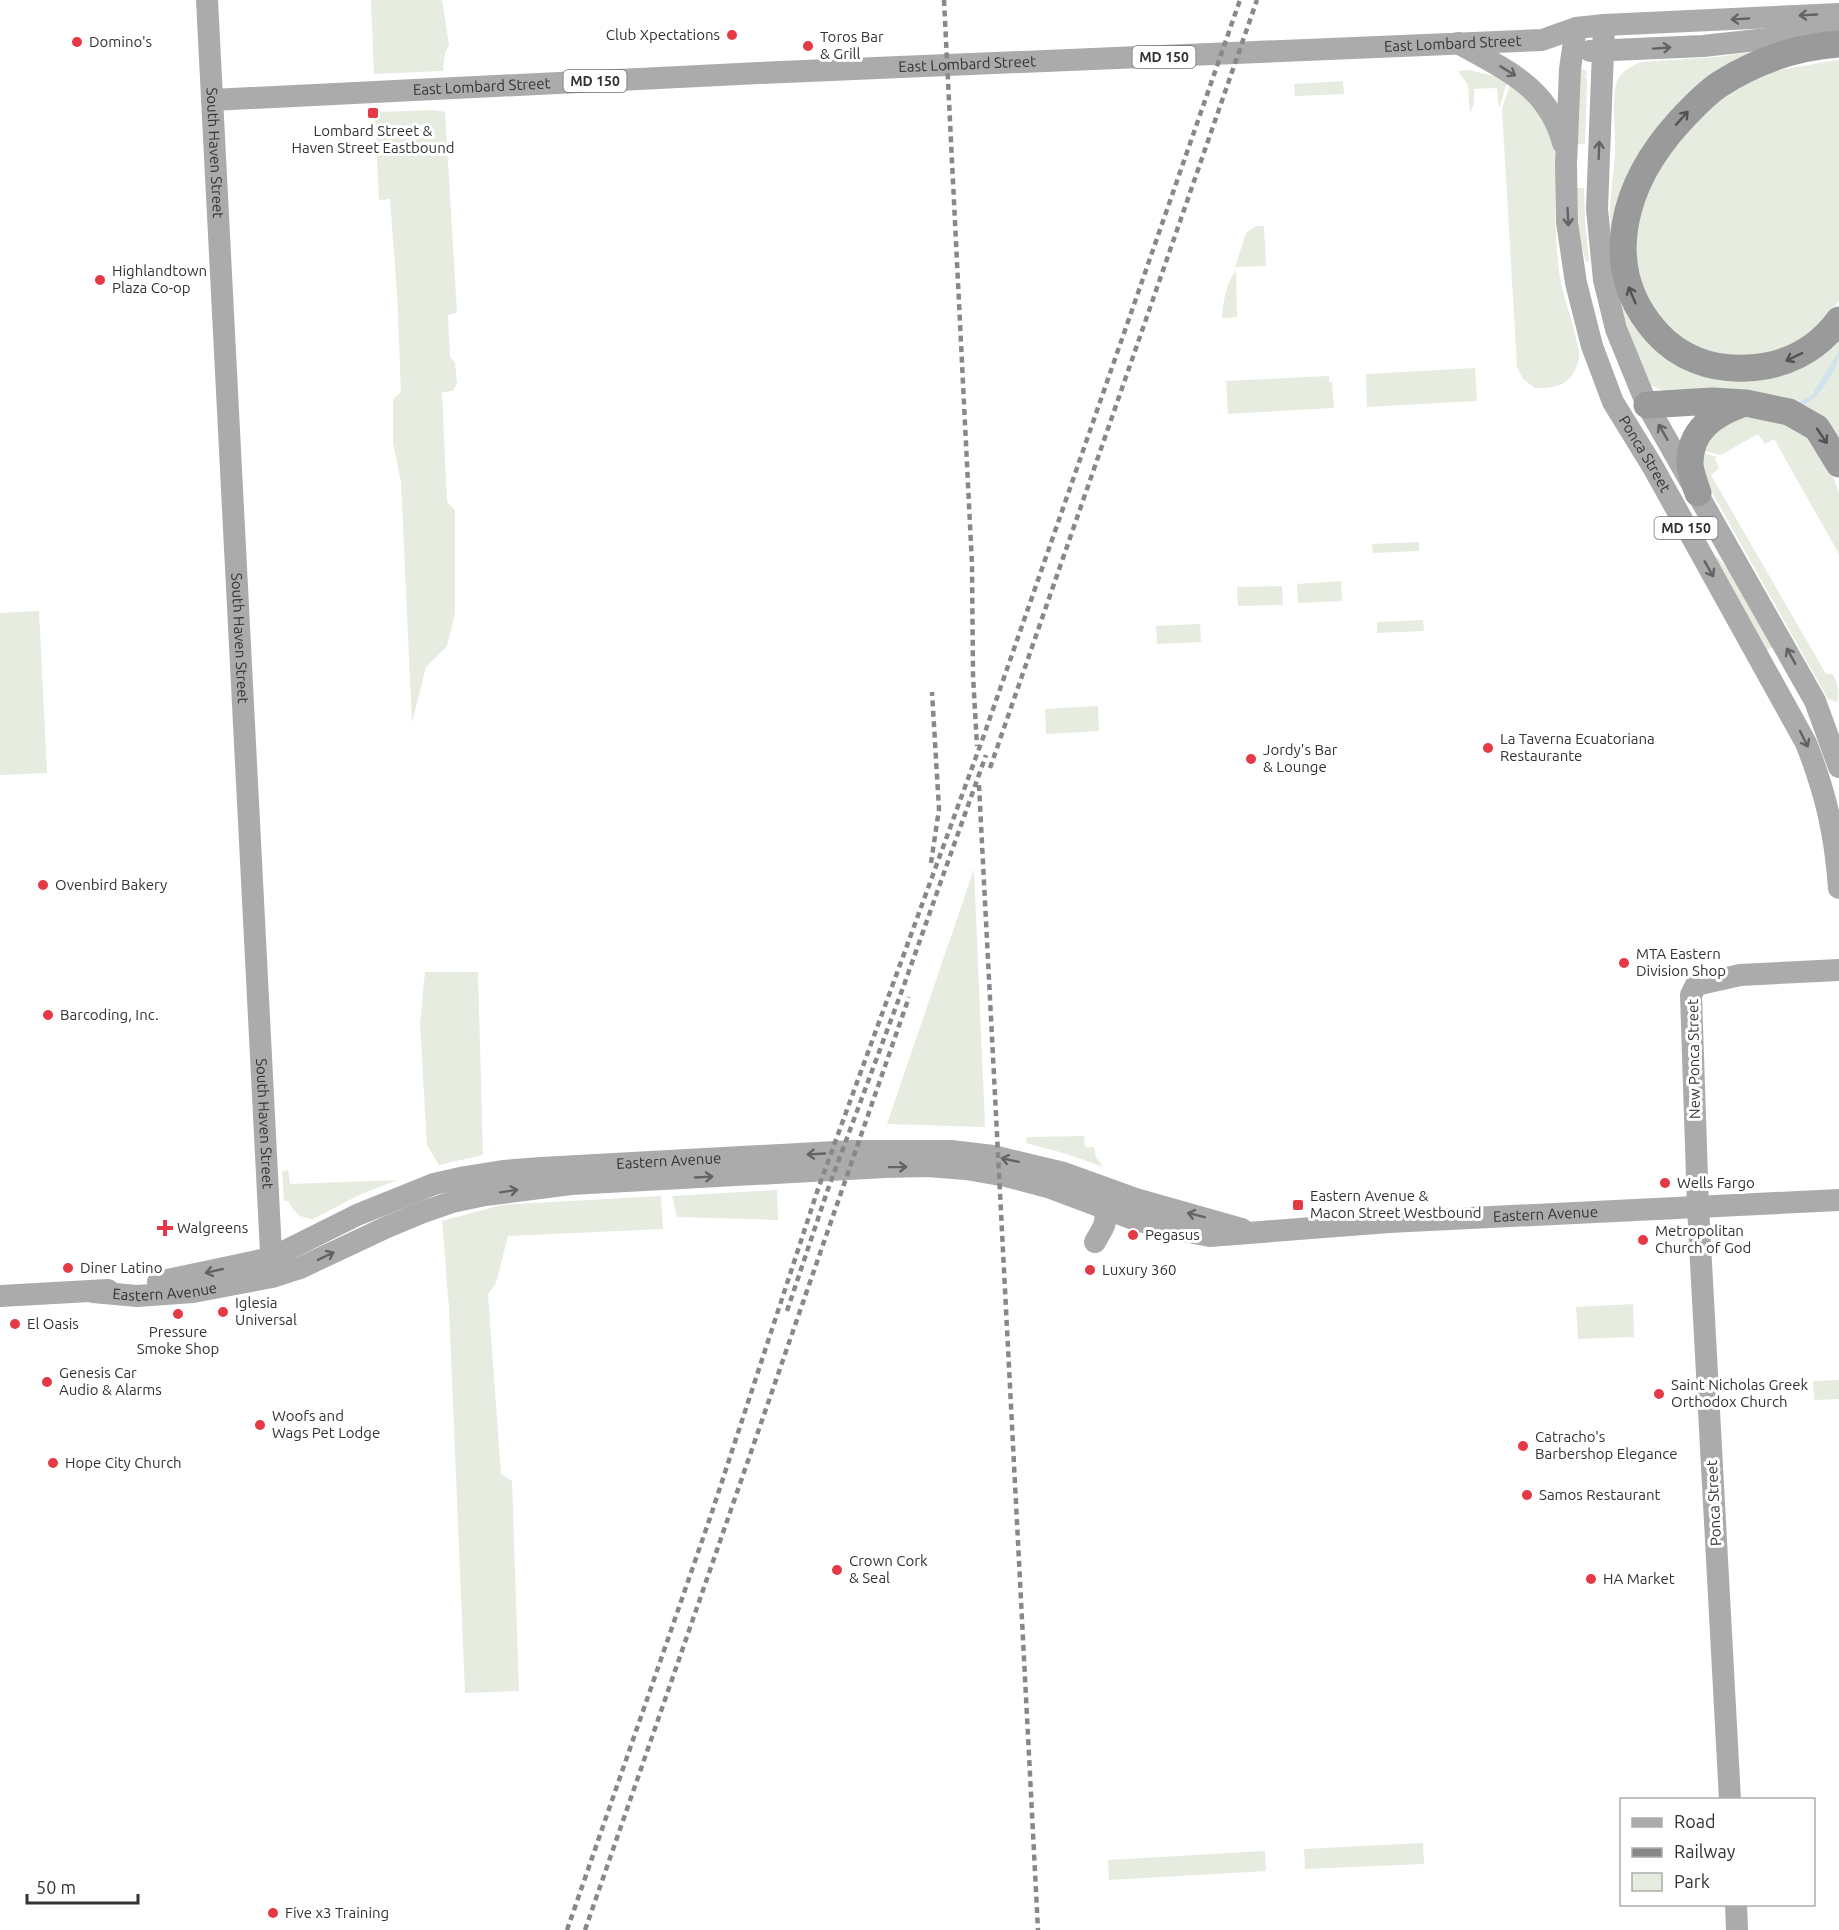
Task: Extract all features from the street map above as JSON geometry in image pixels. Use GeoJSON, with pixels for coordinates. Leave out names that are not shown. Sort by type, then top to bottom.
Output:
{"type":"FeatureCollection","features":[{"type":"Feature","properties":{"kind":"highway"},"geometry":{"type":"LineString","coordinates":[[1839,44],[1796,50],[1749,67],[1718,85],[1690,110],[1651,158],[1629,205],[1622,238],[1623,267],[1638,309],[1660,337],[1674,349],[1693,359],[1716,367],[1764,367],[1786,361],[1813,347],[1839,321]]}},
{"type":"Feature","properties":{"kind":"highway"},"geometry":{"type":"LineString","coordinates":[[1647,405],[1712,401],[1746,403],[1789,412],[1817,428],[1839,464]]}},
{"type":"Feature","properties":{"kind":"highway"},"geometry":{"type":"LineString","coordinates":[[1698,492],[1690,465],[1693,447],[1699,432],[1710,419],[1722,411],[1746,403]]}},
{"type":"Feature","properties":{"kind":"main road","name":"South Haven Street"},"geometry":{"type":"LineString","coordinates":[[207,0],[272,1268]]}},
{"type":"Feature","properties":{"kind":"main road","name":"East Lombard Street"},"geometry":{"type":"LineString","coordinates":[[213,100],[1542,40],[1576,28],[1604,25],[1839,14]]}},
{"type":"Feature","properties":{"kind":"main road","name":"Ponca Street"},"geometry":{"type":"LineString","coordinates":[[1604,25],[1597,209],[1604,280],[1616,329],[1647,405],[1815,701],[1839,767]]}},
{"type":"Feature","properties":{"kind":"main road","name":"Ponca Street"},"geometry":{"type":"LineString","coordinates":[[1576,28],[1572,52],[1567,159],[1567,222],[1576,283],[1592,346],[1612,402],[1653,467],[1806,743],[1821,783],[1835,838],[1839,888]]}},
{"type":"Feature","properties":{"kind":"main road","name":"East Lombard Street"},"geometry":{"type":"LineString","coordinates":[[1542,40],[1572,52],[1703,46],[1839,31]]}},
{"type":"Feature","properties":{"kind":"main road","name":"MD 150"},"geometry":{"type":"LineString","coordinates":[[1447,44],[1525,82],[1542,98],[1558,123],[1567,159]]}},
{"type":"Feature","properties":{"kind":"main road","name":"New Ponca Street"},"geometry":{"type":"LineString","coordinates":[[1698,1207],[1691,995],[1696,985],[1740,975],[1839,970]]}},
{"type":"Feature","properties":{"kind":"main road","name":"Eastern Avenue"},"geometry":{"type":"LineString","coordinates":[[0,1296],[93,1292],[137,1296],[193,1292],[272,1268],[391,1200],[434,1184],[503,1171],[552,1167],[903,1150],[962,1152],[1033,1164],[1136,1199],[1252,1232]]}},
{"type":"Feature","properties":{"kind":"main road","name":"Eastern Avenue"},"geometry":{"type":"LineString","coordinates":[[272,1268],[300,1268],[387,1227],[452,1203],[516,1190],[570,1184],[927,1166],[966,1169],[1006,1176],[1048,1187],[1163,1227],[1210,1236],[1389,1222],[1839,1200]]}},
{"type":"Feature","properties":{"kind":"main road","name":"Ponca Street"},"geometry":{"type":"LineString","coordinates":[[1698,1207],[1730,1798]]}},
{"type":"Feature","properties":{"kind":"main road"},"geometry":{"type":"LineString","coordinates":[[1095,1242],[1103,1232],[1106,1223],[1105,1208]]}},
{"type":"Feature","properties":{"kind":"main road"},"geometry":{"type":"LineString","coordinates":[[1736,1906],[1737,1930]]}},
{"type":"Feature","properties":{"kind":"green space"},"geometry":{"type":"Polygon","coordinates":[[[371,0],[442,0],[449,45],[445,53],[443,71],[374,74],[371,0]]]}},
{"type":"Feature","properties":{"kind":"green space"},"geometry":{"type":"Polygon","coordinates":[[[1758,51],[1716,76],[1612,244],[1610,221],[1615,151],[1614,96],[1617,81],[1621,75],[1627,69],[1642,62],[1717,57],[1758,51]]]}},
{"type":"Feature","properties":{"kind":"green space"},"geometry":{"type":"Polygon","coordinates":[[[1839,61],[1839,300],[1831,313],[1798,344],[1746,358],[1704,351],[1665,326],[1642,291],[1634,250],[1641,207],[1665,159],[1709,108],[1735,88],[1763,73],[1839,61]]]}},
{"type":"Feature","properties":{"kind":"green space"},"geometry":{"type":"Polygon","coordinates":[[[1581,68],[1586,71],[1587,75],[1585,76],[1587,80],[1585,144],[1575,144],[1581,68]]]}},
{"type":"Feature","properties":{"kind":"green space"},"geometry":{"type":"Polygon","coordinates":[[[1468,70],[1495,76],[1507,82],[1499,109],[1497,88],[1474,89],[1474,104],[1470,113],[1468,85],[1458,71],[1468,70]]]}},
{"type":"Feature","properties":{"kind":"green space"},"geometry":{"type":"Polygon","coordinates":[[[1343,81],[1344,94],[1295,96],[1294,84],[1343,81]]]}},
{"type":"Feature","properties":{"kind":"green space"},"geometry":{"type":"Polygon","coordinates":[[[1510,84],[1530,103],[1540,117],[1555,149],[1559,268],[1579,352],[1577,367],[1569,379],[1558,386],[1535,388],[1523,379],[1517,367],[1502,109],[1510,84]]]}},
{"type":"Feature","properties":{"kind":"green space"},"geometry":{"type":"Polygon","coordinates":[[[433,110],[445,112],[457,313],[448,315],[450,357],[455,363],[457,384],[453,391],[442,392],[447,502],[455,510],[455,614],[447,646],[426,667],[412,723],[401,482],[393,442],[393,399],[401,392],[397,293],[390,199],[379,200],[375,115],[381,112],[433,110]]]}},
{"type":"Feature","properties":{"kind":"green space"},"geometry":{"type":"Polygon","coordinates":[[[1575,188],[1584,188],[1589,261],[1586,262],[1581,244],[1575,188]]]}},
{"type":"Feature","properties":{"kind":"green space"},"geometry":{"type":"Polygon","coordinates":[[[1256,226],[1264,226],[1266,266],[1235,267],[1246,233],[1256,226]]]}},
{"type":"Feature","properties":{"kind":"green space"},"geometry":{"type":"Polygon","coordinates":[[[1236,270],[1237,317],[1222,318],[1226,293],[1236,270]]]}},
{"type":"Feature","properties":{"kind":"green space"},"geometry":{"type":"Polygon","coordinates":[[[1615,285],[1695,370],[1839,337],[1839,438],[1833,430],[1796,401],[1775,395],[1745,392],[1665,392],[1651,385],[1633,346],[1615,285]]]}},
{"type":"Feature","properties":{"kind":"green space"},"geometry":{"type":"Polygon","coordinates":[[[1475,368],[1477,401],[1367,407],[1366,374],[1475,368]]]}},
{"type":"Feature","properties":{"kind":"green space"},"geometry":{"type":"Polygon","coordinates":[[[1329,376],[1329,382],[1332,382],[1334,408],[1228,414],[1226,381],[1329,376]]]}},
{"type":"Feature","properties":{"kind":"green space"},"geometry":{"type":"Polygon","coordinates":[[[1757,415],[1793,427],[1810,440],[1828,463],[1839,493],[1839,554],[1774,439],[1765,444],[1758,434],[1721,455],[1702,450],[1724,419],[1757,415]]]}},
{"type":"Feature","properties":{"kind":"green space"},"geometry":{"type":"Polygon","coordinates":[[[1702,453],[1717,457],[1715,459],[1719,468],[1711,475],[1826,674],[1832,674],[1836,680],[1837,702],[1828,699],[1705,480],[1702,453]]]}},
{"type":"Feature","properties":{"kind":"green space"},"geometry":{"type":"Polygon","coordinates":[[[1419,542],[1419,551],[1373,553],[1372,544],[1419,542]]]}},
{"type":"Feature","properties":{"kind":"green space"},"geometry":{"type":"Polygon","coordinates":[[[1717,557],[1727,568],[1776,646],[1766,650],[1714,559],[1717,557]]]}},
{"type":"Feature","properties":{"kind":"green space"},"geometry":{"type":"Polygon","coordinates":[[[1341,581],[1342,601],[1298,603],[1297,584],[1341,581]]]}},
{"type":"Feature","properties":{"kind":"green space"},"geometry":{"type":"Polygon","coordinates":[[[1282,586],[1283,605],[1238,606],[1237,587],[1282,586]]]}},
{"type":"Feature","properties":{"kind":"green space"},"geometry":{"type":"Polygon","coordinates":[[[39,611],[47,773],[0,775],[0,613],[39,611]]]}},
{"type":"Feature","properties":{"kind":"green space"},"geometry":{"type":"Polygon","coordinates":[[[1423,620],[1424,631],[1377,633],[1377,622],[1423,620]]]}},
{"type":"Feature","properties":{"kind":"green space"},"geometry":{"type":"Polygon","coordinates":[[[1200,624],[1201,642],[1157,644],[1156,626],[1200,624]]]}},
{"type":"Feature","properties":{"kind":"green space"},"geometry":{"type":"Polygon","coordinates":[[[1098,706],[1099,731],[1046,734],[1045,709],[1098,706]]]}},
{"type":"Feature","properties":{"kind":"green space"},"geometry":{"type":"Polygon","coordinates":[[[974,869],[985,1127],[887,1124],[974,869]]]}},
{"type":"Feature","properties":{"kind":"green space"},"geometry":{"type":"Polygon","coordinates":[[[425,972],[478,972],[483,1155],[439,1165],[427,1145],[420,1024],[425,972]]]}},
{"type":"Feature","properties":{"kind":"green space"},"geometry":{"type":"Polygon","coordinates":[[[1084,1136],[1085,1147],[1094,1147],[1096,1157],[1103,1167],[1026,1143],[1027,1137],[1084,1136]]]}},
{"type":"Feature","properties":{"kind":"green space"},"geometry":{"type":"Polygon","coordinates":[[[288,1170],[290,1184],[398,1180],[361,1194],[313,1219],[301,1216],[288,1201],[284,1201],[282,1172],[288,1170]]]}},
{"type":"Feature","properties":{"kind":"green space"},"geometry":{"type":"Polygon","coordinates":[[[777,1190],[778,1220],[677,1217],[672,1196],[777,1190]]]}},
{"type":"Feature","properties":{"kind":"green space"},"geometry":{"type":"Polygon","coordinates":[[[661,1196],[663,1229],[508,1236],[496,1283],[488,1294],[501,1474],[512,1481],[519,1691],[465,1693],[449,1308],[442,1221],[501,1205],[661,1196]]]}},
{"type":"Feature","properties":{"kind":"green space"},"geometry":{"type":"Polygon","coordinates":[[[1633,1304],[1634,1337],[1578,1339],[1576,1307],[1633,1304]]]}},
{"type":"Feature","properties":{"kind":"green space"},"geometry":{"type":"Polygon","coordinates":[[[1839,1380],[1839,1399],[1814,1400],[1813,1381],[1839,1380]]]}},
{"type":"Feature","properties":{"kind":"green space"},"geometry":{"type":"Polygon","coordinates":[[[1423,1843],[1424,1864],[1305,1869],[1304,1849],[1423,1843]]]}},
{"type":"Feature","properties":{"kind":"green space"},"geometry":{"type":"Polygon","coordinates":[[[1265,1851],[1266,1871],[1109,1880],[1108,1860],[1265,1851]]]}},
{"type":"Feature","properties":{"kind":"water"},"geometry":{"type":"Polygon","coordinates":[[[1839,351],[1836,366],[1827,383],[1815,397],[1802,406],[1798,403],[1812,395],[1839,351]]]}},
{"type":"Feature","properties":{"kind":"railway"},"geometry":{"type":"LineString","coordinates":[[944,0],[972,565],[973,675],[977,746]]}},
{"type":"Feature","properties":{"kind":"railway"},"geometry":{"type":"LineString","coordinates":[[567,1930],[711,1515],[818,1189],[984,735],[1240,0]]}},
{"type":"Feature","properties":{"kind":"railway"},"geometry":{"type":"LineString","coordinates":[[990,768],[1257,0]]}},
{"type":"Feature","properties":{"kind":"railway"},"geometry":{"type":"LineString","coordinates":[[931,863],[939,809],[932,692]]}},
{"type":"Feature","properties":{"kind":"railway"},"geometry":{"type":"LineString","coordinates":[[787,1311],[828,1189],[986,755]]}},
{"type":"Feature","properties":{"kind":"railway"},"geometry":{"type":"LineString","coordinates":[[979,785],[1038,1930]]}},
{"type":"Feature","properties":{"kind":"railway"},"geometry":{"type":"LineString","coordinates":[[585,1930],[909,997]]}},
{"type":"Feature","properties":{"kind":"place","name":"Club Xpectations"},"geometry":{"type":"Point","coordinates":[732,35]}},
{"type":"Feature","properties":{"kind":"place","name":"Domino's"},"geometry":{"type":"Point","coordinates":[77,42]}},
{"type":"Feature","properties":{"kind":"place","name":"Toros Bar & Grill"},"geometry":{"type":"Point","coordinates":[808,46]}},
{"type":"Feature","properties":{"kind":"place","name":"Lombard Street & Haven Street Eastbound"},"geometry":{"type":"Point","coordinates":[373,113]}},
{"type":"Feature","properties":{"kind":"place","name":"Highlandtown Plaza Co-op"},"geometry":{"type":"Point","coordinates":[100,280]}},
{"type":"Feature","properties":{"kind":"place","name":"La Taverna Ecuatoriana Restaurante"},"geometry":{"type":"Point","coordinates":[1488,748]}},
{"type":"Feature","properties":{"kind":"place","name":"Jordy's Bar & Lounge"},"geometry":{"type":"Point","coordinates":[1251,759]}},
{"type":"Feature","properties":{"kind":"place","name":"Ovenbird Bakery"},"geometry":{"type":"Point","coordinates":[43,885]}},
{"type":"Feature","properties":{"kind":"place","name":"MTA Eastern Division Shop"},"geometry":{"type":"Point","coordinates":[1624,963]}},
{"type":"Feature","properties":{"kind":"place","name":"Barcoding, Inc."},"geometry":{"type":"Point","coordinates":[48,1015]}},
{"type":"Feature","properties":{"kind":"place","name":"Wells Fargo"},"geometry":{"type":"Point","coordinates":[1665,1183]}},
{"type":"Feature","properties":{"kind":"place","name":"Eastern Avenue & Macon Street Westbound"},"geometry":{"type":"Point","coordinates":[1298,1205]}},
{"type":"Feature","properties":{"kind":"place","name":"Walgreens"},"geometry":{"type":"Point","coordinates":[165,1228]}},
{"type":"Feature","properties":{"kind":"place","name":"Pegasus"},"geometry":{"type":"Point","coordinates":[1133,1235]}},
{"type":"Feature","properties":{"kind":"place","name":"Metropolitan Church of God"},"geometry":{"type":"Point","coordinates":[1643,1240]}},
{"type":"Feature","properties":{"kind":"place","name":"Diner Latino"},"geometry":{"type":"Point","coordinates":[68,1268]}},
{"type":"Feature","properties":{"kind":"place","name":"Luxury 360"},"geometry":{"type":"Point","coordinates":[1090,1270]}},
{"type":"Feature","properties":{"kind":"place","name":"Iglesia Universal"},"geometry":{"type":"Point","coordinates":[223,1312]}},
{"type":"Feature","properties":{"kind":"place","name":"Pressure Smoke Shop"},"geometry":{"type":"Point","coordinates":[178,1314]}},
{"type":"Feature","properties":{"kind":"place","name":"El Oasis"},"geometry":{"type":"Point","coordinates":[15,1324]}},
{"type":"Feature","properties":{"kind":"place","name":"Genesis Car Audio & Alarms"},"geometry":{"type":"Point","coordinates":[47,1382]}},
{"type":"Feature","properties":{"kind":"place","name":"Saint Nicholas Greek Orthodox Church"},"geometry":{"type":"Point","coordinates":[1659,1394]}},
{"type":"Feature","properties":{"kind":"place","name":"Woofs and Wags Pet Lodge"},"geometry":{"type":"Point","coordinates":[260,1425]}},
{"type":"Feature","properties":{"kind":"place","name":"Catracho's Barbershop Elegance"},"geometry":{"type":"Point","coordinates":[1523,1446]}},
{"type":"Feature","properties":{"kind":"place","name":"Hope City Church"},"geometry":{"type":"Point","coordinates":[53,1463]}},
{"type":"Feature","properties":{"kind":"place","name":"Samos Restaurant"},"geometry":{"type":"Point","coordinates":[1527,1495]}},
{"type":"Feature","properties":{"kind":"place","name":"Crown Cork & Seal"},"geometry":{"type":"Point","coordinates":[837,1570]}},
{"type":"Feature","properties":{"kind":"place","name":"HA Market"},"geometry":{"type":"Point","coordinates":[1591,1579]}},
{"type":"Feature","properties":{"kind":"place","name":"Five x3 Training"},"geometry":{"type":"Point","coordinates":[273,1913]}}]}
